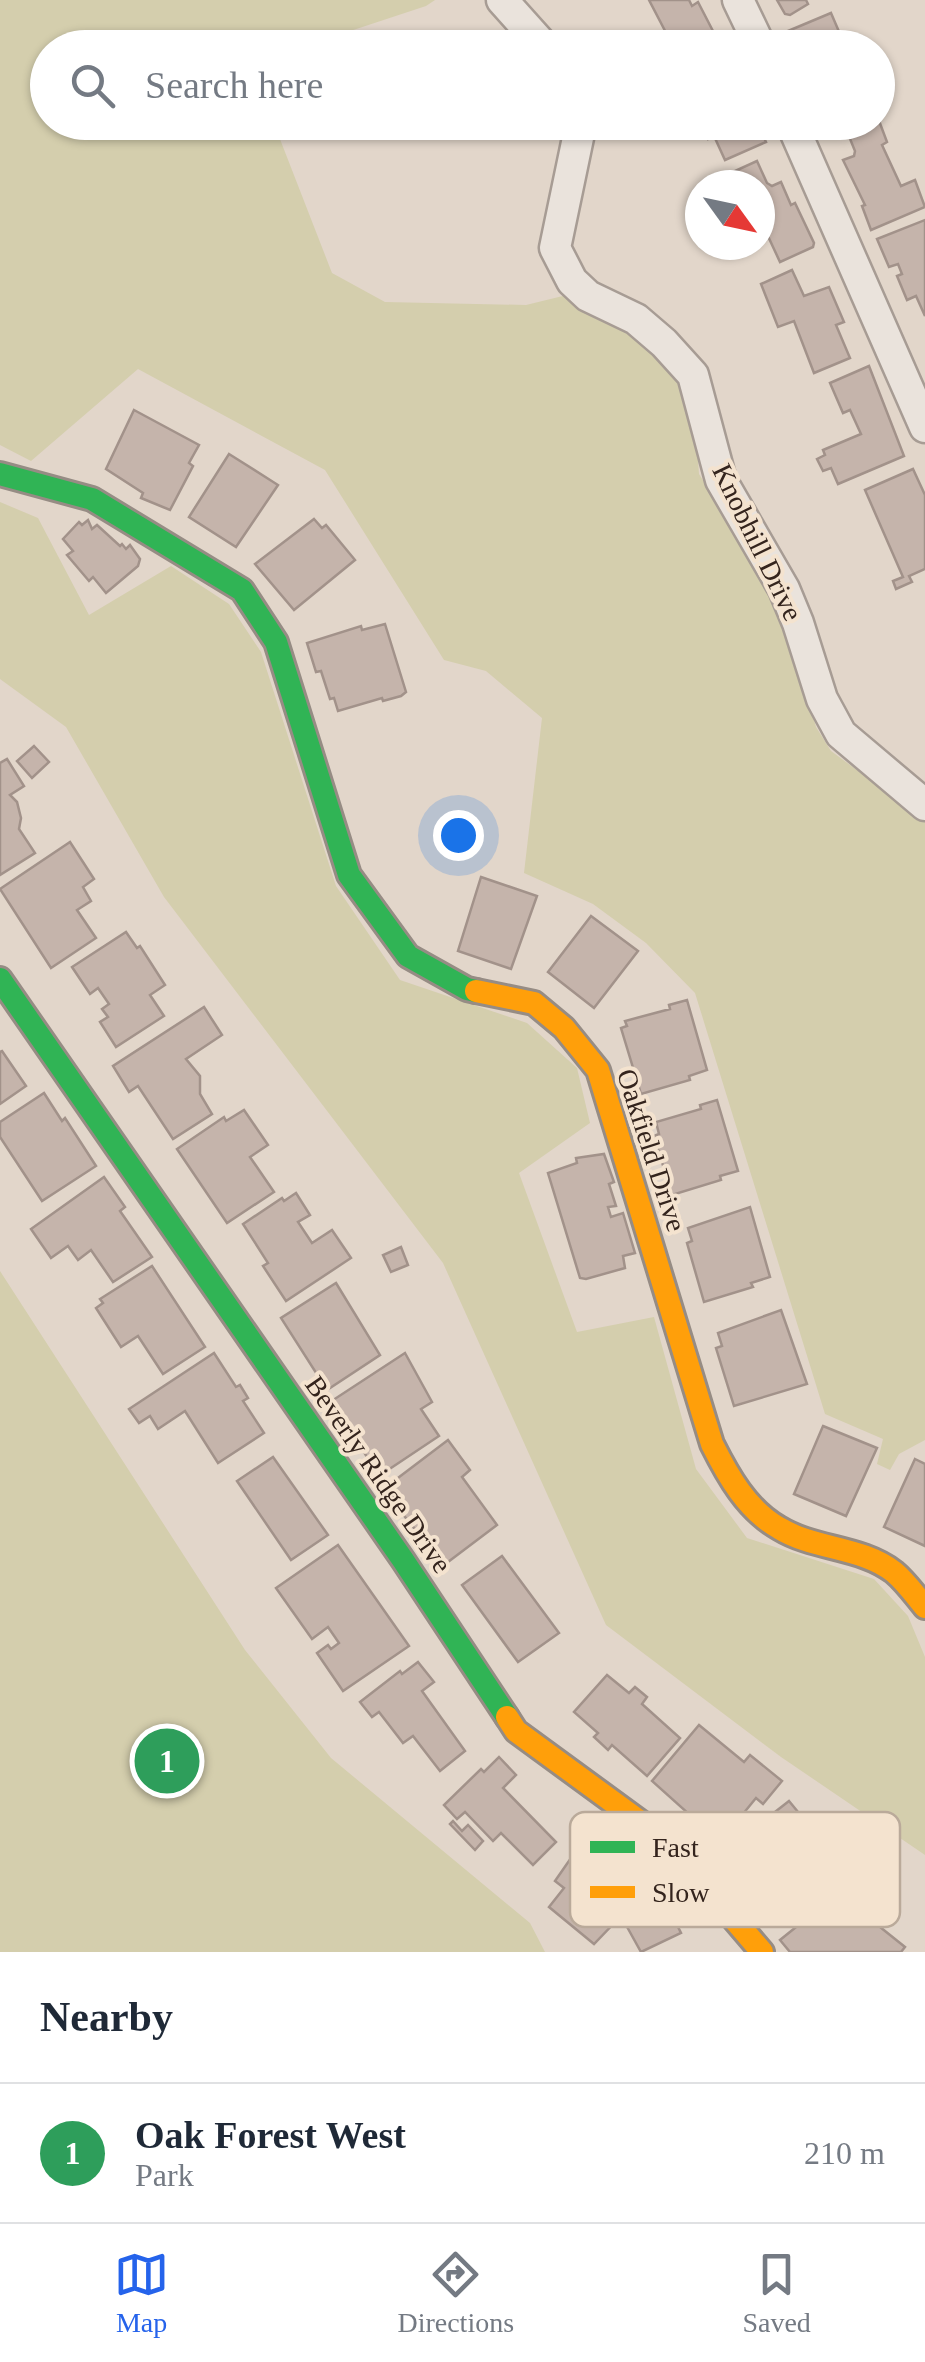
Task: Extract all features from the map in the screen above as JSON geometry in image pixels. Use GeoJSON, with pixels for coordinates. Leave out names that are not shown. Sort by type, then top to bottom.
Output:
{"type":"FeatureCollection","features":[{"type":"Feature","properties":{"kind":"street"},"geometry":{"type":"LineString","coordinates":[[502,0],[529,30]]}},
{"type":"Feature","properties":{"kind":"street"},"geometry":{"type":"LineString","coordinates":[[738,0],[752,30]]}},
{"type":"Feature","properties":{"kind":"street","name":"Knobhill Drive"},"geometry":{"type":"LineString","coordinates":[[577,140],[556,248],[572,281],[588,296],[636,319],[664,342],[693,375],[722,480],[784,589],[822,699],[841,734],[925,805]]}},
{"type":"Feature","properties":{"kind":"street"},"geometry":{"type":"LineString","coordinates":[[799,140],[925,427]]}},
{"type":"Feature","properties":{"kind":"street","name":"Oakfield Drive"},"geometry":{"type":"LineString","coordinates":[[0,474],[92,499],[242,590],[276,642],[349,875],[408,956],[467,989],[534,1003],[564,1028],[598,1070],[712,1444],[726,1472],[756,1510],[791,1535],[841,1547],[894,1572],[925,1607]]}},
{"type":"Feature","properties":{"kind":"street","name":"Beverly Ridge Drive"},"geometry":{"type":"LineString","coordinates":[[0,979],[403,1560],[516,1731],[627,1812]]}},
{"type":"Feature","properties":{"kind":"street","name":"Beverly Ridge Drive"},"geometry":{"type":"LineString","coordinates":[[741,1927],[762,1952]]}},
{"type":"Feature","properties":{"kind":"shaded area"},"geometry":{"type":"Polygon","coordinates":[[[0,0],[435,0],[353,30],[30,30],[30,140],[280,140],[332,273],[385,302],[526,305],[575,293],[636,329],[680,383],[696,434],[699,474],[777,598],[793,640],[816,727],[831,751],[925,820],[925,1440],[899,1454],[890,1470],[877,1464],[883,1439],[825,1414],[695,993],[646,943],[593,904],[524,873],[542,718],[486,671],[444,660],[325,470],[138,369],[31,461],[0,445],[0,0]]]}},
{"type":"Feature","properties":{"kind":"shaded area"},"geometry":{"type":"Polygon","coordinates":[[[0,502],[38,518],[89,615],[171,566],[229,604],[261,652],[336,886],[400,980],[527,1023],[577,1068],[590,1123],[519,1173],[577,1332],[654,1317],[696,1469],[747,1538],[874,1579],[908,1616],[925,1657],[925,1855],[900,1838],[900,1812],[862,1812],[781,1757],[606,1625],[443,1263],[164,897],[66,727],[0,679],[0,502]]]}},
{"type":"Feature","properties":{"kind":"shaded area"},"geometry":{"type":"Polygon","coordinates":[[[0,1271],[245,1650],[331,1758],[530,1923],[545,1952],[0,1952],[0,1271]]]}},
{"type":"Feature","properties":{"kind":"building"},"geometry":{"type":"Polygon","coordinates":[[[649,0],[689,0],[692,6],[698,2],[712,30],[665,30],[649,0]]]}},
{"type":"Feature","properties":{"kind":"building"},"geometry":{"type":"Polygon","coordinates":[[[777,0],[806,0],[808,4],[790,15],[785,14],[777,0]]]}},
{"type":"Feature","properties":{"kind":"building"},"geometry":{"type":"Polygon","coordinates":[[[831,13],[838,30],[790,30],[831,13]]]}},
{"type":"Feature","properties":{"kind":"building"},"geometry":{"type":"Polygon","coordinates":[[[716,140],[765,140],[766,142],[725,160],[716,140]]]}},
{"type":"Feature","properties":{"kind":"building"},"geometry":{"type":"Polygon","coordinates":[[[850,140],[886,140],[882,145],[901,186],[915,180],[925,207],[871,230],[862,206],[865,205],[843,160],[854,156],[850,140]]]}},
{"type":"Feature","properties":{"kind":"building"},"geometry":{"type":"Polygon","coordinates":[[[757,161],[761,170],[737,170],[757,161]]]}},
{"type":"Feature","properties":{"kind":"building"},"geometry":{"type":"Polygon","coordinates":[[[781,182],[814,243],[813,247],[780,262],[775,251],[775,185],[781,182]]]}},
{"type":"Feature","properties":{"kind":"building"},"geometry":{"type":"Polygon","coordinates":[[[925,220],[925,316],[916,296],[907,300],[897,276],[902,274],[898,264],[889,267],[877,239],[925,220]]]}},
{"type":"Feature","properties":{"kind":"building"},"geometry":{"type":"Polygon","coordinates":[[[792,270],[804,296],[829,287],[844,322],[836,325],[850,358],[814,373],[794,321],[778,327],[761,284],[792,270]]]}},
{"type":"Feature","properties":{"kind":"building"},"geometry":{"type":"Polygon","coordinates":[[[869,366],[904,456],[838,484],[831,468],[823,471],[817,459],[825,455],[823,450],[861,434],[850,410],[843,413],[830,383],[869,366]]]}},
{"type":"Feature","properties":{"kind":"building"},"geometry":{"type":"Polygon","coordinates":[[[134,410],[199,445],[189,463],[193,466],[170,510],[141,498],[143,493],[106,469],[134,410]]]}},
{"type":"Feature","properties":{"kind":"building"},"geometry":{"type":"Polygon","coordinates":[[[229,454],[278,485],[236,547],[189,517],[229,454]]]}},
{"type":"Feature","properties":{"kind":"building"},"geometry":{"type":"Polygon","coordinates":[[[913,469],[925,495],[925,569],[909,576],[912,582],[896,589],[893,581],[903,577],[865,490],[913,469]]]}},
{"type":"Feature","properties":{"kind":"building"},"geometry":{"type":"Polygon","coordinates":[[[314,519],[322,528],[326,525],[355,560],[294,610],[255,564],[314,519]]]}},
{"type":"Feature","properties":{"kind":"building"},"geometry":{"type":"Polygon","coordinates":[[[88,520],[92,529],[97,525],[120,546],[126,549],[130,545],[140,559],[138,566],[106,593],[93,577],[89,581],[67,555],[73,551],[63,539],[79,522],[82,525],[88,520]]]}},
{"type":"Feature","properties":{"kind":"building"},"geometry":{"type":"Polygon","coordinates":[[[385,624],[406,692],[338,711],[321,671],[316,672],[307,643],[361,626],[362,630],[385,624]]]}},
{"type":"Feature","properties":{"kind":"building"},"geometry":{"type":"Polygon","coordinates":[[[34,746],[49,762],[32,778],[17,761],[34,746]]]}},
{"type":"Feature","properties":{"kind":"building"},"geometry":{"type":"Polygon","coordinates":[[[7,759],[24,786],[10,795],[17,802],[19,829],[35,853],[0,875],[0,763],[7,759]]]}},
{"type":"Feature","properties":{"kind":"building"},"geometry":{"type":"Polygon","coordinates":[[[70,842],[94,879],[83,887],[91,901],[77,910],[96,938],[51,968],[0,889],[70,842]]]}},
{"type":"Feature","properties":{"kind":"building"},"geometry":{"type":"Polygon","coordinates":[[[481,877],[537,896],[511,969],[458,951],[481,877]]]}},
{"type":"Feature","properties":{"kind":"building"},"geometry":{"type":"Polygon","coordinates":[[[591,916],[638,951],[594,1008],[548,972],[591,916]]]}},
{"type":"Feature","properties":{"kind":"building"},"geometry":{"type":"Polygon","coordinates":[[[126,932],[165,985],[150,995],[164,1016],[116,1047],[100,1022],[108,1017],[102,1009],[109,1004],[98,988],[90,994],[72,967],[126,932]]]}},
{"type":"Feature","properties":{"kind":"building"},"geometry":{"type":"Polygon","coordinates":[[[687,1000],[707,1070],[689,1076],[690,1080],[641,1094],[621,1028],[627,1026],[625,1021],[670,1009],[669,1005],[687,1000]]]}},
{"type":"Feature","properties":{"kind":"building"},"geometry":{"type":"Polygon","coordinates":[[[204,1007],[222,1035],[186,1059],[200,1076],[200,1094],[212,1114],[173,1139],[138,1086],[129,1092],[113,1066],[204,1007]]]}},
{"type":"Feature","properties":{"kind":"building"},"geometry":{"type":"Polygon","coordinates":[[[0,1052],[26,1086],[0,1104],[0,1052]]]}},
{"type":"Feature","properties":{"kind":"building"},"geometry":{"type":"Polygon","coordinates":[[[44,1093],[96,1166],[42,1201],[0,1137],[0,1122],[44,1093]]]}},
{"type":"Feature","properties":{"kind":"building"},"geometry":{"type":"Polygon","coordinates":[[[717,1100],[738,1171],[672,1195],[654,1136],[659,1134],[656,1122],[701,1109],[700,1105],[717,1100]]]}},
{"type":"Feature","properties":{"kind":"building"},"geometry":{"type":"Polygon","coordinates":[[[244,1110],[268,1145],[250,1157],[274,1192],[227,1223],[177,1149],[224,1117],[226,1121],[244,1110]]]}},
{"type":"Feature","properties":{"kind":"building"},"geometry":{"type":"Polygon","coordinates":[[[604,1154],[614,1182],[609,1184],[616,1206],[608,1207],[611,1217],[623,1213],[635,1253],[623,1256],[625,1268],[580,1278],[548,1173],[577,1163],[576,1158],[604,1154]]]}},
{"type":"Feature","properties":{"kind":"building"},"geometry":{"type":"Polygon","coordinates":[[[104,1177],[125,1207],[120,1211],[152,1257],[113,1282],[91,1250],[78,1260],[68,1246],[51,1258],[31,1229],[104,1177]]]}},
{"type":"Feature","properties":{"kind":"building"},"geometry":{"type":"Polygon","coordinates":[[[296,1193],[310,1215],[298,1222],[312,1243],[332,1230],[351,1258],[286,1301],[263,1266],[268,1263],[243,1224],[296,1193]]]}},
{"type":"Feature","properties":{"kind":"building"},"geometry":{"type":"Polygon","coordinates":[[[750,1207],[770,1277],[751,1283],[753,1287],[704,1302],[687,1243],[692,1241],[688,1228],[750,1207]]]}},
{"type":"Feature","properties":{"kind":"building"},"geometry":{"type":"Polygon","coordinates":[[[401,1247],[408,1265],[391,1272],[383,1255],[401,1247]]]}},
{"type":"Feature","properties":{"kind":"building"},"geometry":{"type":"Polygon","coordinates":[[[152,1266],[205,1347],[163,1374],[138,1336],[121,1347],[96,1308],[103,1303],[100,1299],[152,1266]]]}},
{"type":"Feature","properties":{"kind":"building"},"geometry":{"type":"Polygon","coordinates":[[[336,1283],[380,1355],[327,1390],[281,1318],[336,1283]]]}},
{"type":"Feature","properties":{"kind":"building"},"geometry":{"type":"Polygon","coordinates":[[[781,1310],[807,1384],[734,1406],[716,1348],[722,1346],[718,1333],[781,1310]]]}},
{"type":"Feature","properties":{"kind":"building"},"geometry":{"type":"Polygon","coordinates":[[[214,1353],[236,1387],[240,1385],[248,1398],[243,1401],[264,1433],[218,1463],[185,1411],[158,1429],[150,1416],[139,1423],[129,1409],[214,1353]]]}},
{"type":"Feature","properties":{"kind":"building"},"geometry":{"type":"Polygon","coordinates":[[[405,1353],[432,1402],[421,1409],[439,1436],[379,1476],[350,1430],[346,1433],[327,1404],[405,1353]]]}},
{"type":"Feature","properties":{"kind":"building"},"geometry":{"type":"Polygon","coordinates":[[[823,1426],[877,1448],[846,1516],[794,1494],[823,1426]]]}},
{"type":"Feature","properties":{"kind":"building"},"geometry":{"type":"Polygon","coordinates":[[[448,1440],[470,1470],[462,1477],[497,1525],[444,1565],[397,1507],[400,1505],[386,1487],[448,1440]]]}},
{"type":"Feature","properties":{"kind":"building"},"geometry":{"type":"Polygon","coordinates":[[[273,1457],[328,1535],[291,1560],[237,1481],[273,1457]]]}},
{"type":"Feature","properties":{"kind":"building"},"geometry":{"type":"Polygon","coordinates":[[[915,1459],[925,1464],[925,1546],[884,1527],[915,1459]]]}},
{"type":"Feature","properties":{"kind":"building"},"geometry":{"type":"Polygon","coordinates":[[[338,1545],[409,1646],[343,1691],[317,1653],[339,1643],[328,1627],[312,1639],[276,1588],[338,1545]]]}},
{"type":"Feature","properties":{"kind":"building"},"geometry":{"type":"Polygon","coordinates":[[[502,1556],[559,1633],[518,1662],[462,1585],[502,1556]]]}},
{"type":"Feature","properties":{"kind":"building"},"geometry":{"type":"Polygon","coordinates":[[[418,1662],[434,1682],[422,1691],[465,1751],[440,1771],[413,1736],[403,1743],[379,1712],[372,1717],[360,1702],[418,1662]]]}},
{"type":"Feature","properties":{"kind":"building"},"geometry":{"type":"Polygon","coordinates":[[[607,1675],[629,1693],[635,1687],[647,1697],[642,1704],[680,1738],[647,1776],[612,1745],[608,1750],[594,1737],[598,1733],[574,1712],[607,1675]]]}},
{"type":"Feature","properties":{"kind":"building"},"geometry":{"type":"Polygon","coordinates":[[[699,1725],[744,1762],[750,1755],[782,1781],[763,1804],[756,1798],[745,1812],[687,1812],[652,1781],[699,1725]]]}},
{"type":"Feature","properties":{"kind":"building"},"geometry":{"type":"Polygon","coordinates":[[[499,1757],[516,1775],[503,1788],[556,1842],[533,1865],[501,1833],[493,1841],[465,1812],[457,1819],[444,1805],[499,1757]]]}},
{"type":"Feature","properties":{"kind":"building"},"geometry":{"type":"Polygon","coordinates":[[[789,1801],[798,1812],[775,1812],[789,1801]]]}},
{"type":"Feature","properties":{"kind":"building"},"geometry":{"type":"Polygon","coordinates":[[[453,1821],[462,1831],[468,1825],[483,1841],[475,1850],[450,1824],[453,1821]]]}},
{"type":"Feature","properties":{"kind":"building"},"geometry":{"type":"Polygon","coordinates":[[[570,1859],[570,1924],[549,1907],[564,1888],[555,1881],[570,1859]]]}},
{"type":"Feature","properties":{"kind":"building"},"geometry":{"type":"Polygon","coordinates":[[[573,1927],[610,1927],[594,1944],[573,1927]]]}},
{"type":"Feature","properties":{"kind":"building"},"geometry":{"type":"Polygon","coordinates":[[[627,1927],[678,1927],[681,1933],[641,1952],[627,1927]]]}},
{"type":"Feature","properties":{"kind":"building"},"geometry":{"type":"Polygon","coordinates":[[[796,1927],[880,1927],[905,1947],[901,1952],[790,1952],[780,1940],[796,1927]]]}},
{"type":"Feature","properties":{"kind":"traffic: fast"},"geometry":{"type":"LineString","coordinates":[[0,474],[92,499],[242,590],[276,642],[349,875],[408,956],[476,991]]}},
{"type":"Feature","properties":{"kind":"traffic: fast"},"geometry":{"type":"LineString","coordinates":[[0,979],[403,1560],[507,1717]]}},
{"type":"Feature","properties":{"kind":"traffic: slow"},"geometry":{"type":"LineString","coordinates":[[476,991],[534,1003],[564,1028],[598,1070],[712,1444],[740,1491],[757,1512],[779,1528],[881,1564],[898,1576],[925,1607]]}},
{"type":"Feature","properties":{"kind":"traffic: slow"},"geometry":{"type":"LineString","coordinates":[[507,1717],[516,1731],[627,1812]]}},
{"type":"Feature","properties":{"kind":"traffic: slow"},"geometry":{"type":"LineString","coordinates":[[741,1927],[762,1952]]}},
{"type":"Feature","properties":{"kind":"place","name":"Oak Forest West"},"geometry":{"type":"Point","coordinates":[167,1761]}}]}
